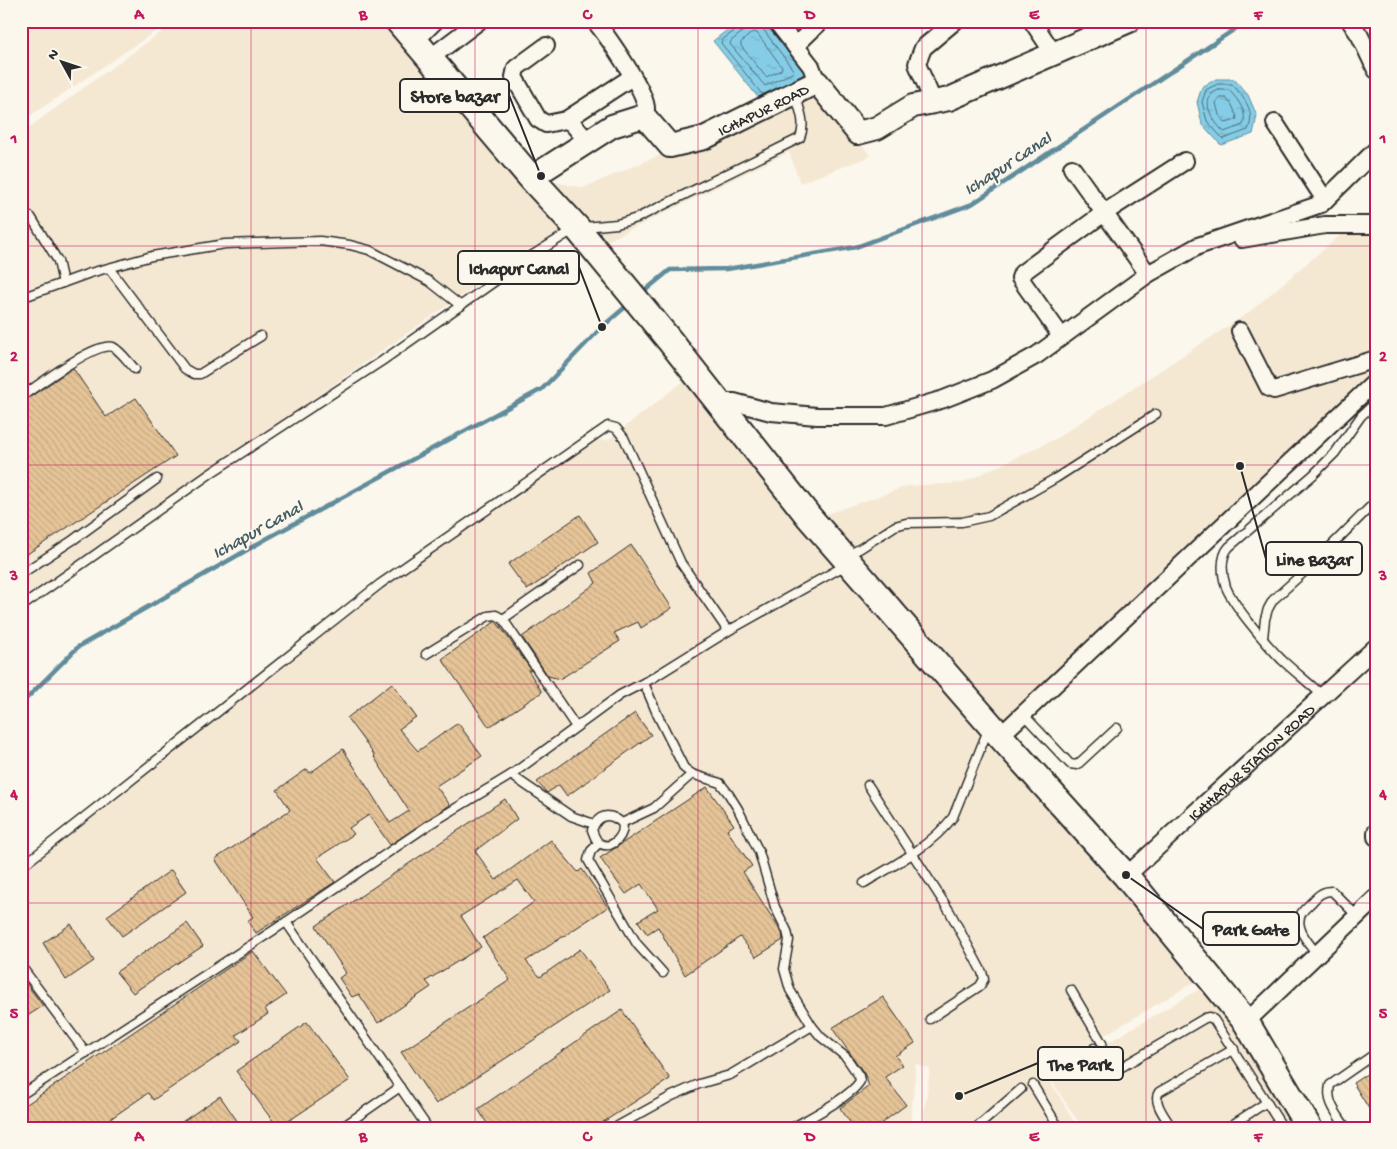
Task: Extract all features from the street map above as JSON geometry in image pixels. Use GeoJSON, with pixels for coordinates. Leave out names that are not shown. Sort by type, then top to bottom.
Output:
{"type":"FeatureCollection","features":[{"type":"Feature","properties":{"kind":"main road"},"geometry":{"type":"LineString","coordinates":[[398,21],[531,178],[577,228],[670,341],[803,510],[995,731],[1126,876],[1246,1022],[1309,1128]]}},
{"type":"Feature","properties":{"kind":"street"},"geometry":{"type":"LineString","coordinates":[[422,50],[435,21]]}},
{"type":"Feature","properties":{"kind":"street"},"geometry":{"type":"LineString","coordinates":[[422,50],[479,21]]}},
{"type":"Feature","properties":{"kind":"street"},"geometry":{"type":"LineString","coordinates":[[531,178],[612,126],[644,116],[646,109],[645,101],[616,49],[595,21]]}},
{"type":"Feature","properties":{"kind":"street"},"geometry":{"type":"LineString","coordinates":[[776,21],[811,66],[817,82]]}},
{"type":"Feature","properties":{"kind":"street"},"geometry":{"type":"LineString","coordinates":[[796,46],[821,21]]}},
{"type":"Feature","properties":{"kind":"street"},"geometry":{"type":"LineString","coordinates":[[932,101],[917,64],[922,48],[955,21]]}},
{"type":"Feature","properties":{"kind":"street"},"geometry":{"type":"LineString","coordinates":[[1032,21],[1054,54]]}},
{"type":"Feature","properties":{"kind":"street","name":"ICHAPUR ROAD"},"geometry":{"type":"LineString","coordinates":[[644,116],[670,146],[704,138],[817,82],[858,132],[877,128],[913,106],[949,99],[1054,54],[1100,26],[1128,21]]}},
{"type":"Feature","properties":{"kind":"street"},"geometry":{"type":"LineString","coordinates":[[1350,21],[1360,36],[1376,70]]}},
{"type":"Feature","properties":{"kind":"street"},"geometry":{"type":"LineString","coordinates":[[546,46],[514,71],[514,77],[531,109],[542,123],[566,120],[632,77]]}},
{"type":"Feature","properties":{"kind":"street"},"geometry":{"type":"LineString","coordinates":[[566,120],[572,123],[588,142]]}},
{"type":"Feature","properties":{"kind":"street"},"geometry":{"type":"LineString","coordinates":[[1275,123],[1325,200]]}},
{"type":"Feature","properties":{"kind":"street"},"geometry":{"type":"LineString","coordinates":[[717,402],[734,402],[771,412],[808,415],[886,416],[944,399],[992,380],[1037,355],[1148,274],[1198,246],[1320,204],[1376,150]]}},
{"type":"Feature","properties":{"kind":"street"},"geometry":{"type":"LineString","coordinates":[[1061,336],[1020,278],[1022,273],[1104,213],[1185,161]]}},
{"type":"Feature","properties":{"kind":"street"},"geometry":{"type":"LineString","coordinates":[[1072,168],[1148,274]]}},
{"type":"Feature","properties":{"kind":"street"},"geometry":{"type":"LineString","coordinates":[[1198,246],[1325,225],[1376,225]]}},
{"type":"Feature","properties":{"kind":"street"},"geometry":{"type":"LineString","coordinates":[[1240,332],[1269,388],[1274,390],[1376,359]]}},
{"type":"Feature","properties":{"kind":"street"},"geometry":{"type":"LineString","coordinates":[[995,731],[1023,714],[1376,381]]}},
{"type":"Feature","properties":{"kind":"street","name":"ICHHAPUR STATION ROAD"},"geometry":{"type":"LineString","coordinates":[[1126,876],[1376,647]]}},
{"type":"Feature","properties":{"kind":"street"},"geometry":{"type":"LineString","coordinates":[[1376,832],[1376,838]]}},
{"type":"Feature","properties":{"kind":"street"},"geometry":{"type":"LineString","coordinates":[[1246,1022],[1376,898]]}},
{"type":"Feature","properties":{"kind":"lane"},"geometry":{"type":"LineString","coordinates":[[21,607],[211,473],[382,361],[528,258],[577,228],[618,224],[637,218],[800,138],[803,131],[803,119],[794,93]]}},
{"type":"Feature","properties":{"kind":"lane"},"geometry":{"type":"LineString","coordinates":[[31,217],[58,260],[63,283]]}},
{"type":"Feature","properties":{"kind":"lane"},"geometry":{"type":"LineString","coordinates":[[21,298],[109,268],[152,256],[225,244],[320,241],[369,250],[429,281],[461,306]]}},
{"type":"Feature","properties":{"kind":"lane"},"geometry":{"type":"LineString","coordinates":[[109,268],[185,369],[194,374],[200,374],[261,336]]}},
{"type":"Feature","properties":{"kind":"lane"},"geometry":{"type":"LineString","coordinates":[[21,397],[83,355],[104,347],[112,347],[134,370]]}},
{"type":"Feature","properties":{"kind":"lane"},"geometry":{"type":"LineString","coordinates":[[1322,695],[1282,660],[1239,608],[1227,589],[1224,578],[1224,552],[1313,474],[1335,452],[1362,416],[1376,402]]}},
{"type":"Feature","properties":{"kind":"lane"},"geometry":{"type":"LineString","coordinates":[[21,1095],[286,922],[434,822],[511,775],[620,695],[644,683],[847,560],[861,548],[895,526],[917,522],[962,522],[989,516],[1056,478],[1156,414]]}},
{"type":"Feature","properties":{"kind":"lane"},"geometry":{"type":"LineString","coordinates":[[21,868],[380,584],[608,426],[616,428],[624,438],[681,563],[728,631]]}},
{"type":"Feature","properties":{"kind":"lane"},"geometry":{"type":"LineString","coordinates":[[21,574],[73,540],[157,479]]}},
{"type":"Feature","properties":{"kind":"lane"},"geometry":{"type":"LineString","coordinates":[[1263,638],[1265,619],[1273,600],[1313,564],[1376,501]]}},
{"type":"Feature","properties":{"kind":"lane"},"geometry":{"type":"LineString","coordinates":[[503,619],[580,565]]}},
{"type":"Feature","properties":{"kind":"lane"},"geometry":{"type":"LineString","coordinates":[[426,654],[488,616],[496,615],[503,619],[576,727]]}},
{"type":"Feature","properties":{"kind":"lane"},"geometry":{"type":"LineString","coordinates":[[644,683],[680,762],[692,774],[720,784],[738,809],[759,852],[775,907],[787,931],[789,940],[784,968],[790,990],[812,1026],[846,1057],[859,1076],[860,1081],[846,1095],[792,1128]]}},
{"type":"Feature","properties":{"kind":"lane"},"geometry":{"type":"LineString","coordinates":[[1023,714],[1070,764],[1077,765],[1117,728]]}},
{"type":"Feature","properties":{"kind":"lane"},"geometry":{"type":"LineString","coordinates":[[864,883],[912,854],[944,829],[953,817],[976,757],[995,731]]}},
{"type":"Feature","properties":{"kind":"lane"},"geometry":{"type":"LineString","coordinates":[[622,823],[654,808],[692,774]]}},
{"type":"Feature","properties":{"kind":"lane"},"geometry":{"type":"LineString","coordinates":[[511,775],[570,816],[594,824]]}},
{"type":"Feature","properties":{"kind":"lane"},"geometry":{"type":"LineString","coordinates":[[868,785],[950,912],[984,979],[980,986],[930,1019]]}},
{"type":"Feature","properties":{"kind":"lane"},"geometry":{"type":"LineString","coordinates":[[608,815],[615,817],[622,823],[624,828],[621,836],[616,841],[602,845],[592,830],[594,824],[597,820],[608,815]]}},
{"type":"Feature","properties":{"kind":"lane"},"geometry":{"type":"LineString","coordinates":[[599,842],[591,851],[588,860],[637,944],[663,973]]}},
{"type":"Feature","properties":{"kind":"lane"},"geometry":{"type":"LineString","coordinates":[[1317,954],[1299,924],[1301,914],[1322,892],[1332,892],[1357,916]]}},
{"type":"Feature","properties":{"kind":"lane"},"geometry":{"type":"LineString","coordinates":[[286,922],[428,1128]]}},
{"type":"Feature","properties":{"kind":"lane"},"geometry":{"type":"LineString","coordinates":[[21,966],[86,1054]]}},
{"type":"Feature","properties":{"kind":"lane"},"geometry":{"type":"LineString","coordinates":[[1071,990],[1102,1043]]}},
{"type":"Feature","properties":{"kind":"lane"},"geometry":{"type":"LineString","coordinates":[[1094,1048],[1109,1066],[1120,1068],[1204,1018],[1210,1017],[1234,1049],[1283,1128]]}},
{"type":"Feature","properties":{"kind":"lane"},"geometry":{"type":"LineString","coordinates":[[614,1128],[672,1096],[699,1084],[730,1075],[812,1026]]}},
{"type":"Feature","properties":{"kind":"lane"},"geometry":{"type":"LineString","coordinates":[[1172,1128],[1157,1101],[1159,1092],[1234,1049]]}},
{"type":"Feature","properties":{"kind":"lane"},"geometry":{"type":"LineString","coordinates":[[1346,1128],[1330,1101],[1328,1094],[1330,1085],[1376,1053]]}},
{"type":"Feature","properties":{"kind":"lane"},"geometry":{"type":"LineString","coordinates":[[1033,1085],[1060,1128]]}},
{"type":"Feature","properties":{"kind":"lane"},"geometry":{"type":"LineString","coordinates":[[341,1128],[400,1087]]}},
{"type":"Feature","properties":{"kind":"lane"},"geometry":{"type":"LineString","coordinates":[[976,1128],[1021,1089]]}},
{"type":"Feature","properties":{"kind":"lane"},"geometry":{"type":"LineString","coordinates":[[1227,1128],[1267,1102]]}},
{"type":"Feature","properties":{"kind":"shaded area"},"geometry":{"type":"Polygon","coordinates":[[[21,21],[156,21],[162,27],[21,122],[21,21]]]}},
{"type":"Feature","properties":{"kind":"shaded area"},"geometry":{"type":"Polygon","coordinates":[[[162,21],[401,21],[578,236],[523,253],[21,602],[21,133],[168,27],[162,21]]]}},
{"type":"Feature","properties":{"kind":"shaded area"},"geometry":{"type":"Polygon","coordinates":[[[814,89],[871,156],[800,183],[789,152],[601,244],[546,180],[583,188],[814,89]]]}},
{"type":"Feature","properties":{"kind":"shaded area"},"geometry":{"type":"Polygon","coordinates":[[[1376,230],[1376,369],[1236,509],[1001,730],[818,517],[908,486],[962,483],[1055,439],[1248,313],[1344,232],[1376,230]]]}},
{"type":"Feature","properties":{"kind":"shaded area"},"geometry":{"type":"Polygon","coordinates":[[[689,377],[1198,980],[1044,1071],[1078,1128],[922,1128],[930,1069],[916,1064],[910,1128],[21,1128],[21,870],[388,579],[592,440],[608,440],[689,377]]]}},
{"type":"Feature","properties":{"kind":"shaded area"},"geometry":{"type":"Polygon","coordinates":[[[1208,984],[1300,1128],[1082,1128],[1049,1077],[1208,984]]]}},
{"type":"Feature","properties":{"kind":"water"},"geometry":{"type":"Polygon","coordinates":[[[739,21],[771,21],[806,68],[807,79],[761,101],[713,41],[739,21]]]}},
{"type":"Feature","properties":{"kind":"water"},"geometry":{"type":"Polygon","coordinates":[[[1216,79],[1234,79],[1248,95],[1257,116],[1253,134],[1221,145],[1202,124],[1197,102],[1202,87],[1216,79]]]}},
{"type":"Feature","properties":{"kind":"building"},"geometry":{"type":"Polygon","coordinates":[[[73,368],[106,417],[136,398],[176,456],[21,558],[21,403],[73,368]]]}},
{"type":"Feature","properties":{"kind":"building"},"geometry":{"type":"Polygon","coordinates":[[[580,515],[598,542],[527,590],[508,564],[580,515]]]}},
{"type":"Feature","properties":{"kind":"building"},"geometry":{"type":"Polygon","coordinates":[[[631,545],[672,608],[641,628],[638,622],[614,633],[620,641],[560,679],[548,676],[522,637],[596,583],[591,573],[631,545]]]}},
{"type":"Feature","properties":{"kind":"building"},"geometry":{"type":"Polygon","coordinates":[[[496,621],[532,671],[528,670],[542,692],[489,727],[442,659],[496,621]]]}},
{"type":"Feature","properties":{"kind":"building"},"geometry":{"type":"Polygon","coordinates":[[[392,683],[416,717],[399,729],[418,751],[458,723],[482,756],[436,786],[450,805],[390,845],[369,815],[349,828],[354,834],[317,858],[335,882],[256,933],[247,921],[253,917],[215,859],[290,810],[277,790],[307,769],[310,773],[343,749],[390,823],[409,811],[375,756],[347,718],[392,683]]]}},
{"type":"Feature","properties":{"kind":"building"},"geometry":{"type":"Polygon","coordinates":[[[635,713],[651,735],[567,796],[559,785],[547,793],[537,782],[635,713]]]}},
{"type":"Feature","properties":{"kind":"building"},"geometry":{"type":"Polygon","coordinates":[[[707,787],[734,825],[727,830],[752,866],[743,872],[782,933],[783,940],[756,957],[740,937],[685,975],[658,927],[647,934],[638,921],[658,909],[641,884],[626,894],[600,858],[707,787]]]}},
{"type":"Feature","properties":{"kind":"building"},"geometry":{"type":"Polygon","coordinates":[[[505,799],[517,819],[475,851],[496,880],[551,840],[578,872],[582,869],[608,907],[526,961],[540,977],[580,949],[610,990],[436,1104],[401,1052],[510,980],[483,938],[534,902],[518,880],[461,916],[481,947],[426,981],[431,987],[378,1023],[359,994],[352,997],[339,978],[346,973],[316,926],[505,799]]]}},
{"type":"Feature","properties":{"kind":"building"},"geometry":{"type":"Polygon","coordinates":[[[171,870],[186,892],[122,936],[107,916],[171,870]]]}},
{"type":"Feature","properties":{"kind":"building"},"geometry":{"type":"Polygon","coordinates":[[[187,923],[203,946],[133,993],[116,972],[187,923]]]}},
{"type":"Feature","properties":{"kind":"building"},"geometry":{"type":"Polygon","coordinates":[[[71,924],[94,961],[66,980],[43,943],[71,924]]]}},
{"type":"Feature","properties":{"kind":"building"},"geometry":{"type":"Polygon","coordinates":[[[253,951],[286,995],[265,1009],[268,1014],[236,1035],[241,1041],[153,1100],[148,1093],[97,1128],[21,1128],[21,1108],[253,951]]]}},
{"type":"Feature","properties":{"kind":"building"},"geometry":{"type":"Polygon","coordinates":[[[21,976],[43,1006],[21,1020],[21,976]]]}},
{"type":"Feature","properties":{"kind":"building"},"geometry":{"type":"Polygon","coordinates":[[[883,997],[915,1043],[895,1056],[903,1065],[885,1077],[906,1105],[875,1128],[854,1128],[840,1108],[869,1086],[864,1073],[832,1028],[883,997]]]}},
{"type":"Feature","properties":{"kind":"building"},"geometry":{"type":"Polygon","coordinates":[[[622,1010],[670,1079],[594,1128],[490,1128],[478,1109],[622,1010]]]}},
{"type":"Feature","properties":{"kind":"building"},"geometry":{"type":"Polygon","coordinates":[[[307,1022],[350,1080],[278,1128],[236,1071],[307,1022]]]}},
{"type":"Feature","properties":{"kind":"building"},"geometry":{"type":"Polygon","coordinates":[[[1376,1068],[1376,1120],[1353,1083],[1376,1068]]]}},
{"type":"Feature","properties":{"kind":"building"},"geometry":{"type":"Polygon","coordinates":[[[220,1096],[242,1128],[173,1128],[220,1096]]]}},
{"type":"Feature","properties":{"kind":"waterway","name":"Ichapur Canal"},"geometry":{"type":"LineString","coordinates":[[642,293],[670,270],[727,269],[856,247],[972,204],[1247,21]]}},
{"type":"Feature","properties":{"kind":"waterway","name":"Ichapur Canal"},"geometry":{"type":"LineString","coordinates":[[21,704],[78,647],[266,539],[542,389],[602,327],[630,303]]}},
{"type":"Feature","properties":{"kind":"place","name":"Store bazar"},"geometry":{"type":"Point","coordinates":[541,176]}},
{"type":"Feature","properties":{"kind":"place","name":"Ichapur Canal"},"geometry":{"type":"Point","coordinates":[602,327]}},
{"type":"Feature","properties":{"kind":"place","name":"Line Bazar"},"geometry":{"type":"Point","coordinates":[1240,466]}},
{"type":"Feature","properties":{"kind":"place","name":"Park Gate"},"geometry":{"type":"Point","coordinates":[1126,875]}},
{"type":"Feature","properties":{"kind":"place","name":"The Park"},"geometry":{"type":"Point","coordinates":[959,1096]}}]}
